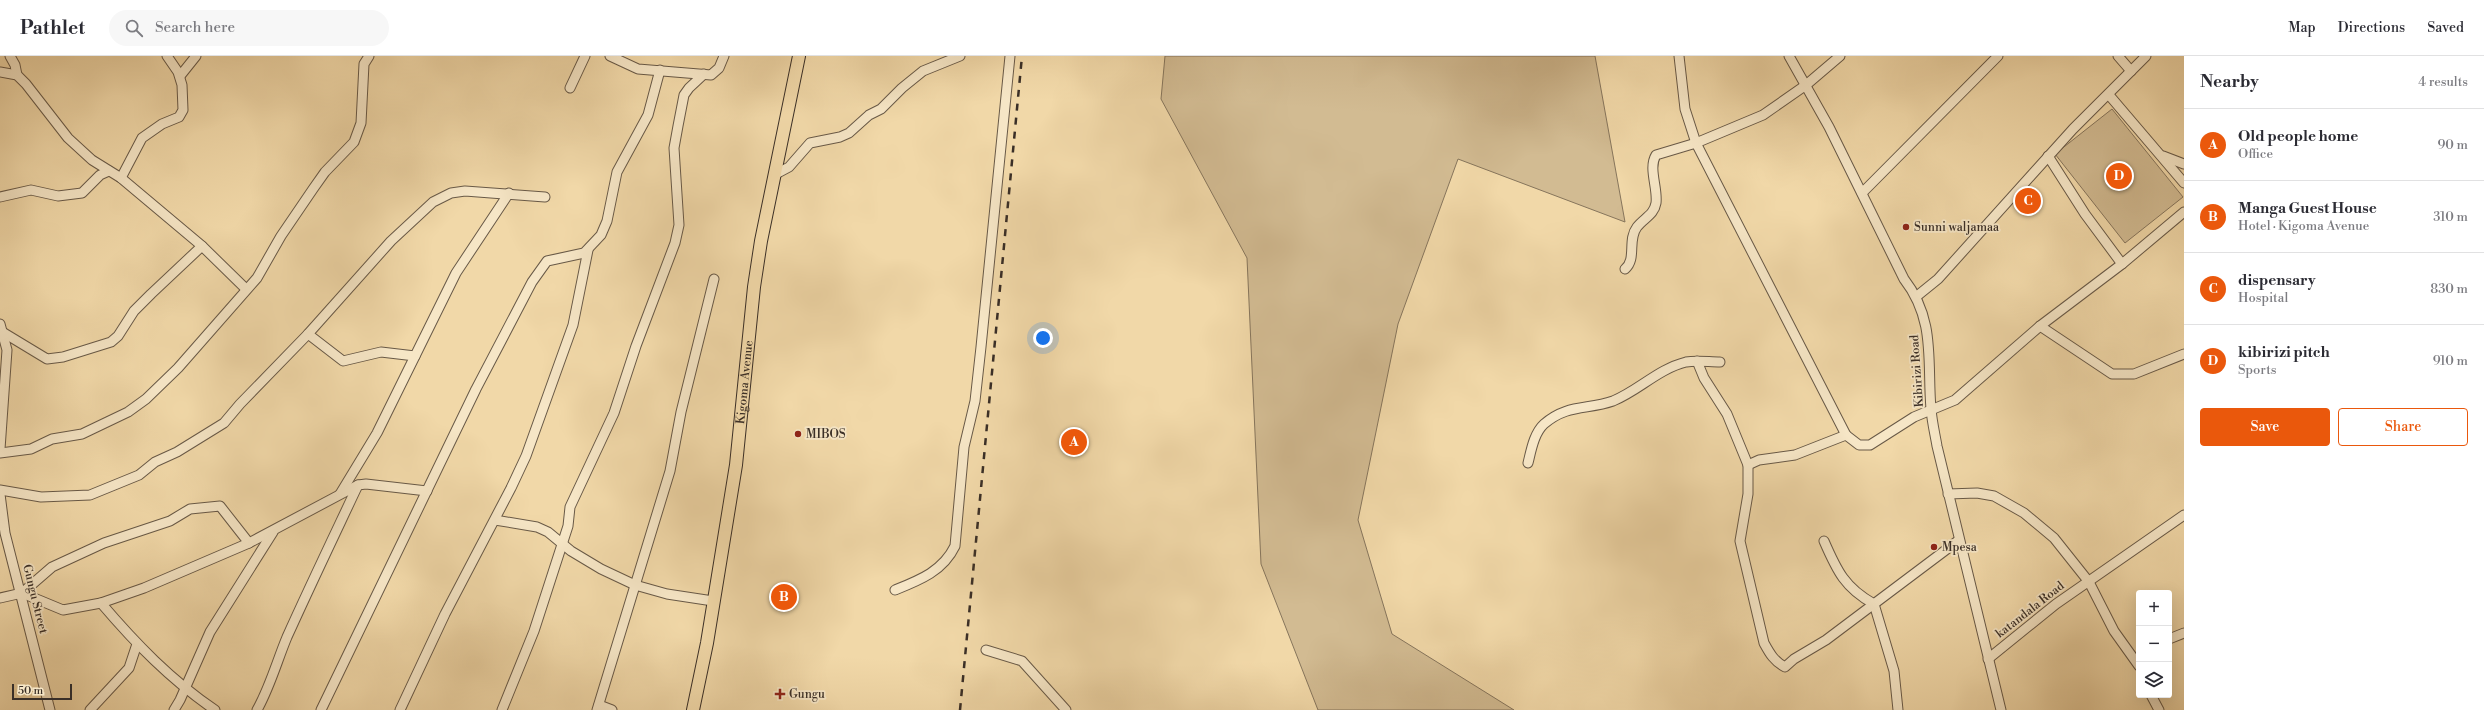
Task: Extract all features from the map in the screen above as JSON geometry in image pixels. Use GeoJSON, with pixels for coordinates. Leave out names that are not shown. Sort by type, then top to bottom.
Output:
{"type":"FeatureCollection","features":[{"type":"Feature","properties":{"kind":"main road","name":"Kigoma Avenue"},"geometry":{"type":"LineString","coordinates":[[693,710],[736,465],[754,287],[774,175],[799,56]]}},
{"type":"Feature","properties":{"kind":"street"},"geometry":{"type":"LineString","coordinates":[[10,56],[16,65],[17,75]]}},
{"type":"Feature","properties":{"kind":"street"},"geometry":{"type":"LineString","coordinates":[[121,178],[142,138],[181,114],[183,110],[182,84],[180,76],[167,56]]}},
{"type":"Feature","properties":{"kind":"street"},"geometry":{"type":"LineString","coordinates":[[180,76],[196,56]]}},
{"type":"Feature","properties":{"kind":"street"},"geometry":{"type":"LineString","coordinates":[[0,453],[31,448],[52,439],[77,436],[128,412],[146,399],[215,329],[246,289],[257,278],[281,236],[321,178],[357,136],[361,123],[364,64],[369,56]]}},
{"type":"Feature","properties":{"kind":"street"},"geometry":{"type":"LineString","coordinates":[[570,88],[585,56]]}},
{"type":"Feature","properties":{"kind":"street"},"geometry":{"type":"LineString","coordinates":[[610,56],[638,69],[704,74],[716,73],[724,56]]}},
{"type":"Feature","properties":{"kind":"street"},"geometry":{"type":"LineString","coordinates":[[774,175],[789,167],[810,143],[840,137],[849,133],[869,115],[881,109],[902,88],[923,71],[938,63],[960,56]]}},
{"type":"Feature","properties":{"kind":"street"},"geometry":{"type":"LineString","coordinates":[[895,590],[932,574],[950,557],[955,546],[964,447],[975,401],[982,347],[1010,56]]}},
{"type":"Feature","properties":{"kind":"street"},"geometry":{"type":"LineString","coordinates":[[1679,56],[1685,110],[1696,143],[1846,435],[1859,445],[1870,445],[1914,417],[1955,400],[1965,393],[2040,326],[2122,264],[2184,212]]}},
{"type":"Feature","properties":{"kind":"street","name":"Kibirizi Road"},"geometry":{"type":"LineString","coordinates":[[1789,56],[1806,85],[1862,193],[1904,279],[1917,296],[1929,340],[1931,410],[1948,494],[1988,659],[2002,710]]}},
{"type":"Feature","properties":{"kind":"street"},"geometry":{"type":"LineString","coordinates":[[1625,269],[1631,262],[1631,241],[1634,233],[1655,207],[1654,159],[1660,152],[1696,143],[1763,115],[1806,85],[1840,56]]}},
{"type":"Feature","properties":{"kind":"street"},"geometry":{"type":"LineString","coordinates":[[1862,193],[1998,56]]}},
{"type":"Feature","properties":{"kind":"street"},"geometry":{"type":"LineString","coordinates":[[2118,56],[2131,71]]}},
{"type":"Feature","properties":{"kind":"street"},"geometry":{"type":"LineString","coordinates":[[1917,296],[1938,280],[2048,156],[2146,56]]}},
{"type":"Feature","properties":{"kind":"street"},"geometry":{"type":"LineString","coordinates":[[400,710],[445,614],[526,456],[574,318],[588,250],[601,235],[607,221],[617,172],[648,115],[660,70]]}},
{"type":"Feature","properties":{"kind":"street"},"geometry":{"type":"LineString","coordinates":[[0,72],[17,75],[26,84],[68,138],[92,160],[121,178],[202,246],[246,289]]}},
{"type":"Feature","properties":{"kind":"street"},"geometry":{"type":"LineString","coordinates":[[502,710],[534,631],[568,526],[570,507],[614,413],[636,346],[675,243],[679,225],[674,148],[684,95],[689,88],[704,74]]}},
{"type":"Feature","properties":{"kind":"street"},"geometry":{"type":"LineString","coordinates":[[2109,95],[2153,149],[2162,156],[2184,183]]}},
{"type":"Feature","properties":{"kind":"street"},"geometry":{"type":"LineString","coordinates":[[2048,156],[2085,214],[2122,264]]}},
{"type":"Feature","properties":{"kind":"street"},"geometry":{"type":"LineString","coordinates":[[2162,156],[2184,164]]}},
{"type":"Feature","properties":{"kind":"street"},"geometry":{"type":"LineString","coordinates":[[0,197],[31,190],[58,196],[82,193],[100,175],[109,171]]}},
{"type":"Feature","properties":{"kind":"street"},"geometry":{"type":"LineString","coordinates":[[0,490],[41,497],[90,495],[139,476],[155,462],[177,452],[224,423],[240,404],[308,334],[391,242],[433,202],[451,193],[465,191],[509,193],[545,197]]}},
{"type":"Feature","properties":{"kind":"street"},"geometry":{"type":"LineString","coordinates":[[340,494],[377,433],[456,273],[509,193]]}},
{"type":"Feature","properties":{"kind":"street"},"geometry":{"type":"LineString","coordinates":[[4,333],[47,359],[63,357],[111,342],[118,336],[134,311],[145,299],[202,246]]}},
{"type":"Feature","properties":{"kind":"street"},"geometry":{"type":"LineString","coordinates":[[321,710],[499,344],[545,262],[588,250]]}},
{"type":"Feature","properties":{"kind":"street"},"geometry":{"type":"LineString","coordinates":[[612,710],[598,707],[670,471],[681,412],[714,279]]}},
{"type":"Feature","properties":{"kind":"street"},"geometry":{"type":"LineString","coordinates":[[0,324],[4,333],[7,350],[2,370],[0,449]]}},
{"type":"Feature","properties":{"kind":"street"},"geometry":{"type":"LineString","coordinates":[[2040,326],[2112,374],[2134,374],[2184,354]]}},
{"type":"Feature","properties":{"kind":"street"},"geometry":{"type":"LineString","coordinates":[[308,334],[343,361],[381,352],[415,356]]}},
{"type":"Feature","properties":{"kind":"street"},"geometry":{"type":"LineString","coordinates":[[1697,361],[1704,378],[1727,414],[1748,465],[1748,494],[1740,541],[1764,644],[1772,657],[1785,667],[1874,604],[1959,540]]}},
{"type":"Feature","properties":{"kind":"street"},"geometry":{"type":"LineString","coordinates":[[1528,463],[1537,434],[1543,425],[1554,416],[1569,408],[1611,402],[1665,371],[1686,362],[1720,362]]}},
{"type":"Feature","properties":{"kind":"street"},"geometry":{"type":"LineString","coordinates":[[1748,465],[1760,460],[1795,455],[1846,435]]}},
{"type":"Feature","properties":{"kind":"street"},"geometry":{"type":"LineString","coordinates":[[22,593],[63,610],[101,603],[144,588],[249,543],[273,532],[297,516],[358,486],[366,484],[427,491]]}},
{"type":"Feature","properties":{"kind":"street"},"geometry":{"type":"LineString","coordinates":[[257,710],[265,696],[277,661],[304,599],[358,486]]}},
{"type":"Feature","properties":{"kind":"street"},"geometry":{"type":"LineString","coordinates":[[1948,494],[1977,493],[1994,496],[2024,513],[2054,538],[2089,582],[2114,632],[2136,652]]}},
{"type":"Feature","properties":{"kind":"street","name":"Gungu Street"},"geometry":{"type":"LineString","coordinates":[[0,494],[3,534],[22,593],[50,710]]}},
{"type":"Feature","properties":{"kind":"street"},"geometry":{"type":"LineString","coordinates":[[0,598],[22,593],[52,567],[104,543],[170,521],[190,509],[220,506],[249,543]]}},
{"type":"Feature","properties":{"kind":"street","name":"katandala Road"},"geometry":{"type":"LineString","coordinates":[[1988,659],[2056,604],[2184,514]]}},
{"type":"Feature","properties":{"kind":"street"},"geometry":{"type":"LineString","coordinates":[[494,520],[537,527],[548,532],[562,544],[601,569],[636,585],[667,594],[713,601]]}},
{"type":"Feature","properties":{"kind":"street"},"geometry":{"type":"LineString","coordinates":[[174,710],[185,690],[210,632],[273,532]]}},
{"type":"Feature","properties":{"kind":"street"},"geometry":{"type":"LineString","coordinates":[[1824,542],[1847,584],[1857,595],[1874,604],[1894,671],[1898,710]]}},
{"type":"Feature","properties":{"kind":"street"},"geometry":{"type":"LineString","coordinates":[[101,603],[137,644],[185,690],[215,710]]}},
{"type":"Feature","properties":{"kind":"street"},"geometry":{"type":"LineString","coordinates":[[2172,638],[2184,633]]}},
{"type":"Feature","properties":{"kind":"street"},"geometry":{"type":"LineString","coordinates":[[90,710],[129,668],[137,644]]}},
{"type":"Feature","properties":{"kind":"street"},"geometry":{"type":"LineString","coordinates":[[986,650],[1022,661],[1066,710]]}},
{"type":"Feature","properties":{"kind":"street"},"geometry":{"type":"LineString","coordinates":[[2153,698],[2159,710]]}},
{"type":"Feature","properties":{"kind":"shaded area"},"geometry":{"type":"Polygon","coordinates":[[[1165,56],[1595,56],[1625,222],[1458,159],[1398,324],[1358,520],[1392,634],[1514,710],[1318,710],[1261,564],[1247,258],[1161,99],[1165,56]]]}},
{"type":"Feature","properties":{"kind":"shaded area"},"geometry":{"type":"Polygon","coordinates":[[[2112,109],[2183,197],[2125,243],[2055,154],[2112,109]]]}},
{"type":"Feature","properties":{"kind":"railway"},"geometry":{"type":"LineString","coordinates":[[960,710],[1022,56]]}},
{"type":"Feature","properties":{"kind":"place","name":"kibirizi pitch"},"geometry":{"type":"Point","coordinates":[2119,176]}},
{"type":"Feature","properties":{"kind":"place","name":"dispensary"},"geometry":{"type":"Point","coordinates":[2028,201]}},
{"type":"Feature","properties":{"kind":"place","name":"Sunni waljamaa"},"geometry":{"type":"Point","coordinates":[1906,227]}},
{"type":"Feature","properties":{"kind":"place","name":"MIBOS"},"geometry":{"type":"Point","coordinates":[798,434]}},
{"type":"Feature","properties":{"kind":"place","name":"Old people home"},"geometry":{"type":"Point","coordinates":[1074,442]}},
{"type":"Feature","properties":{"kind":"place","name":"Mpesa"},"geometry":{"type":"Point","coordinates":[1934,547]}},
{"type":"Feature","properties":{"kind":"place","name":"Manga Guest House"},"geometry":{"type":"Point","coordinates":[784,597]}},
{"type":"Feature","properties":{"kind":"place","name":"Gungu"},"geometry":{"type":"Point","coordinates":[780,694]}}]}
